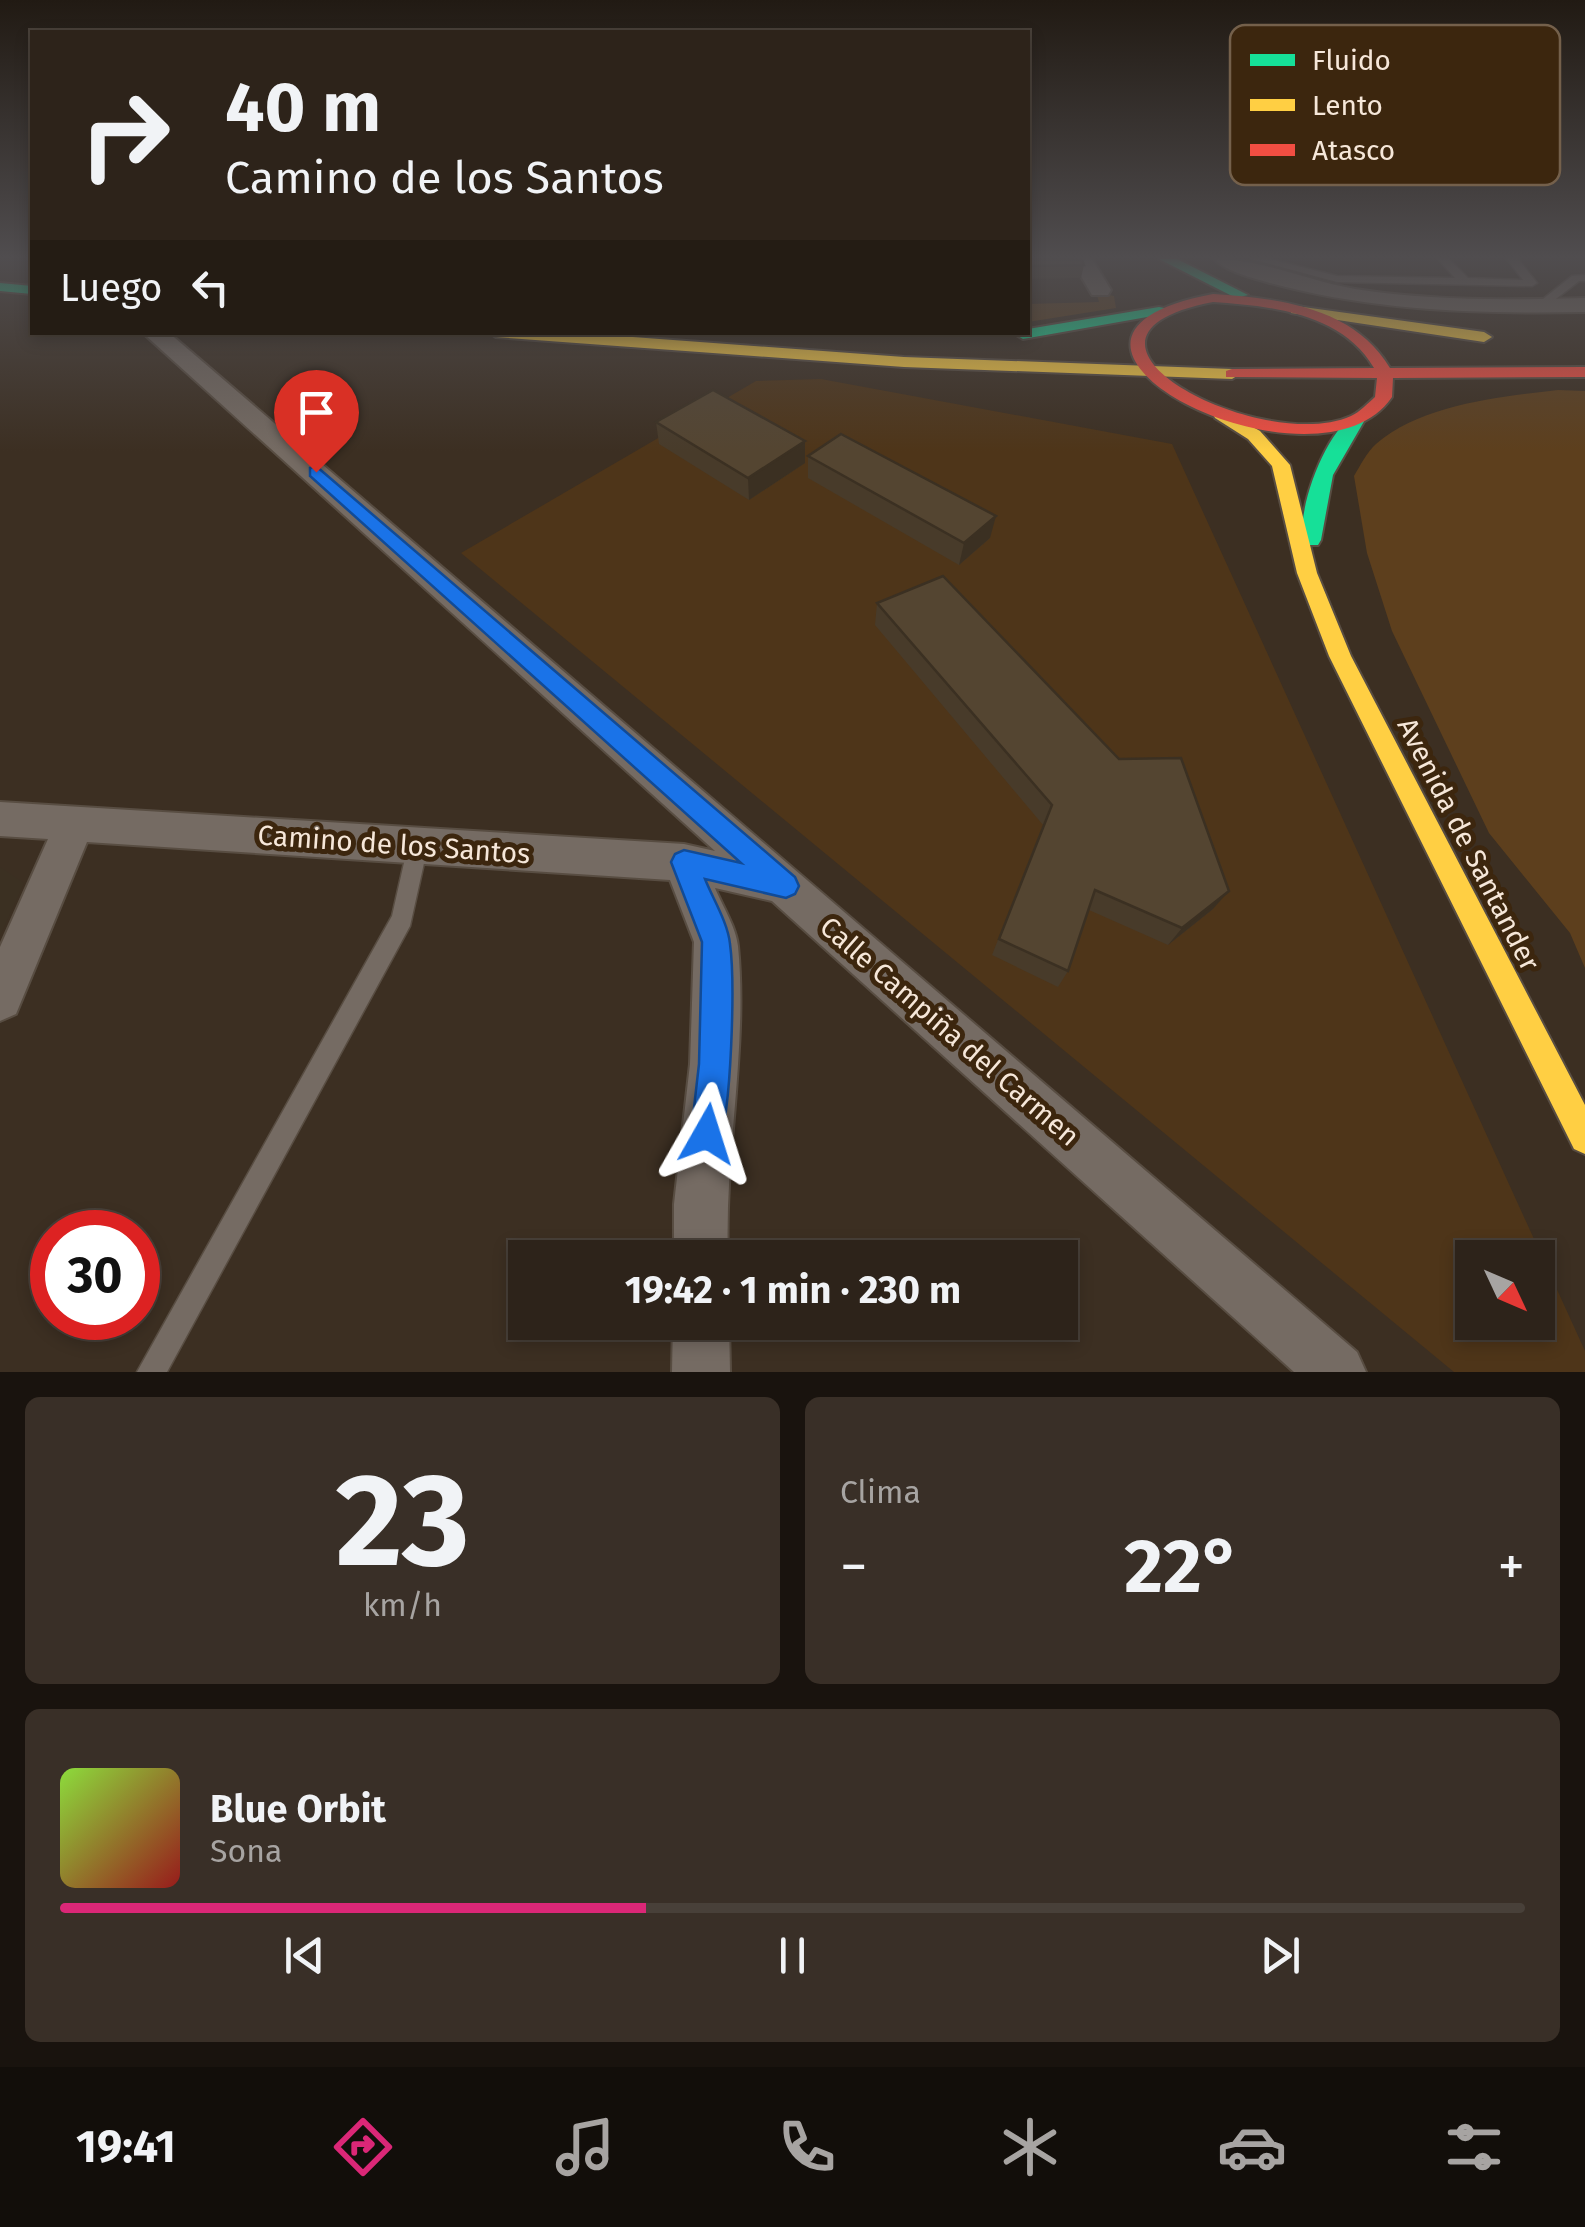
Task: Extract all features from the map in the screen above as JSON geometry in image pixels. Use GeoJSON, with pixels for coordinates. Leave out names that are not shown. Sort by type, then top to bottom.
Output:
{"type":"FeatureCollection","features":[{"type":"Feature","properties":{"kind":"main road"},"geometry":{"type":"LineString","coordinates":[[1030,333],[1084,323]]}},
{"type":"Feature","properties":{"kind":"main road"},"geometry":{"type":"LineString","coordinates":[[1144,323],[1136,338],[1139,358],[1152,376]]}},
{"type":"Feature","properties":{"kind":"main road"},"geometry":{"type":"LineString","coordinates":[[1330,323],[1360,340],[1377,358],[1386,376]]}},
{"type":"Feature","properties":{"kind":"main road"},"geometry":{"type":"LineString","coordinates":[[1387,323],[1484,337]]}},
{"type":"Feature","properties":{"kind":"main road"},"geometry":{"type":"LineString","coordinates":[[1030,334],[1164,339]]}},
{"type":"Feature","properties":{"kind":"main road"},"geometry":{"type":"LineString","coordinates":[[531,335],[836,361],[1152,376],[1585,372]]}},
{"type":"Feature","properties":{"kind":"main road"},"geometry":{"type":"LineString","coordinates":[[1305,340],[1508,336]]}},
{"type":"Feature","properties":{"kind":"main road"},"geometry":{"type":"LineString","coordinates":[[1024,370],[1274,426],[1308,427],[1364,415],[1497,375]]}},
{"type":"Feature","properties":{"kind":"main road","name":"Avenida de Santander"},"geometry":{"type":"LineString","coordinates":[[1152,376],[1254,435],[1281,465],[1307,574],[1340,656],[1585,1138]]}},
{"type":"Feature","properties":{"kind":"main road","name":"Avenida de Santander"},"geometry":{"type":"LineString","coordinates":[[1307,574],[1322,464],[1386,394],[1386,376]]}},
{"type":"Feature","properties":{"kind":"street","name":"Calle Campiña del Carmen"},"geometry":{"type":"LineString","coordinates":[[157,335],[1337,1372]]}},
{"type":"Feature","properties":{"kind":"street","name":"Camino de los Santos"},"geometry":{"type":"LineString","coordinates":[[0,819],[684,862],[786,886]]}},
{"type":"Feature","properties":{"kind":"street"},"geometry":{"type":"LineString","coordinates":[[0,998],[75,824]]}},
{"type":"Feature","properties":{"kind":"street"},"geometry":{"type":"LineString","coordinates":[[684,862],[716,942],[714,1064],[700,1240]]}},
{"type":"Feature","properties":{"kind":"street"},"geometry":{"type":"LineString","coordinates":[[701,1340],[701,1372]]}},
{"type":"Feature","properties":{"kind":"lane"},"geometry":{"type":"LineString","coordinates":[[151,1372],[402,920],[418,845]]}},
{"type":"Feature","properties":{"kind":"shaded area"},"geometry":{"type":"Polygon","coordinates":[[[821,379],[1172,444],[1534,1240],[1455,1240],[1455,1340],[1555,1340],[1555,1285],[1585,1351],[1585,1372],[1454,1372],[461,553],[756,381],[821,379]]]}},
{"type":"Feature","properties":{"kind":"shaded area"},"geometry":{"type":"Polygon","coordinates":[[[1558,390],[1585,391],[1585,968],[1570,933],[1489,833],[1392,631],[1367,553],[1354,476],[1376,444],[1416,420],[1463,405],[1558,390]]]}},
{"type":"Feature","properties":{"kind":"building"},"geometry":{"type":"Polygon","coordinates":[[[713,390],[805,441],[748,478],[656,422],[713,390]]]}},
{"type":"Feature","properties":{"kind":"building"},"geometry":{"type":"Polygon","coordinates":[[[841,434],[996,516],[964,543],[808,456],[841,434]]]}},
{"type":"Feature","properties":{"kind":"building"},"geometry":{"type":"Polygon","coordinates":[[[943,576],[1119,759],[1181,758],[1229,891],[1182,928],[1095,890],[1068,971],[999,939],[1052,805],[877,603],[943,576]]]}},
{"type":"Feature","properties":{"kind":"traffic: fast"},"geometry":{"type":"LineString","coordinates":[[1030,333],[1088,323]]}},
{"type":"Feature","properties":{"kind":"traffic: fast"},"geometry":{"type":"LineString","coordinates":[[1311,540],[1324,475],[1337,447],[1358,418]]}},
{"type":"Feature","properties":{"kind":"traffic: slow"},"geometry":{"type":"LineString","coordinates":[[1387,323],[1484,337]]}},
{"type":"Feature","properties":{"kind":"traffic: slow"},"geometry":{"type":"LineString","coordinates":[[537,335],[904,362],[1232,374]]}},
{"type":"Feature","properties":{"kind":"traffic: slow"},"geometry":{"type":"LineString","coordinates":[[1221,414],[1254,435],[1281,465],[1307,573],[1340,656],[1585,1138]]}},
{"type":"Feature","properties":{"kind":"traffic: jam"},"geometry":{"type":"LineString","coordinates":[[1147,323],[1137,338],[1136,351],[1144,366],[1163,384],[1223,415],[1295,429],[1329,427],[1358,419],[1380,402],[1385,392],[1380,365],[1362,343],[1333,323]]}},
{"type":"Feature","properties":{"kind":"traffic: jam"},"geometry":{"type":"LineString","coordinates":[[1232,374],[1585,372]]}},
{"type":"Feature","properties":{"kind":"route"},"geometry":{"type":"LineString","coordinates":[[316,472],[786,886],[684,862],[716,942],[714,1064],[707,1134]]}}]}
